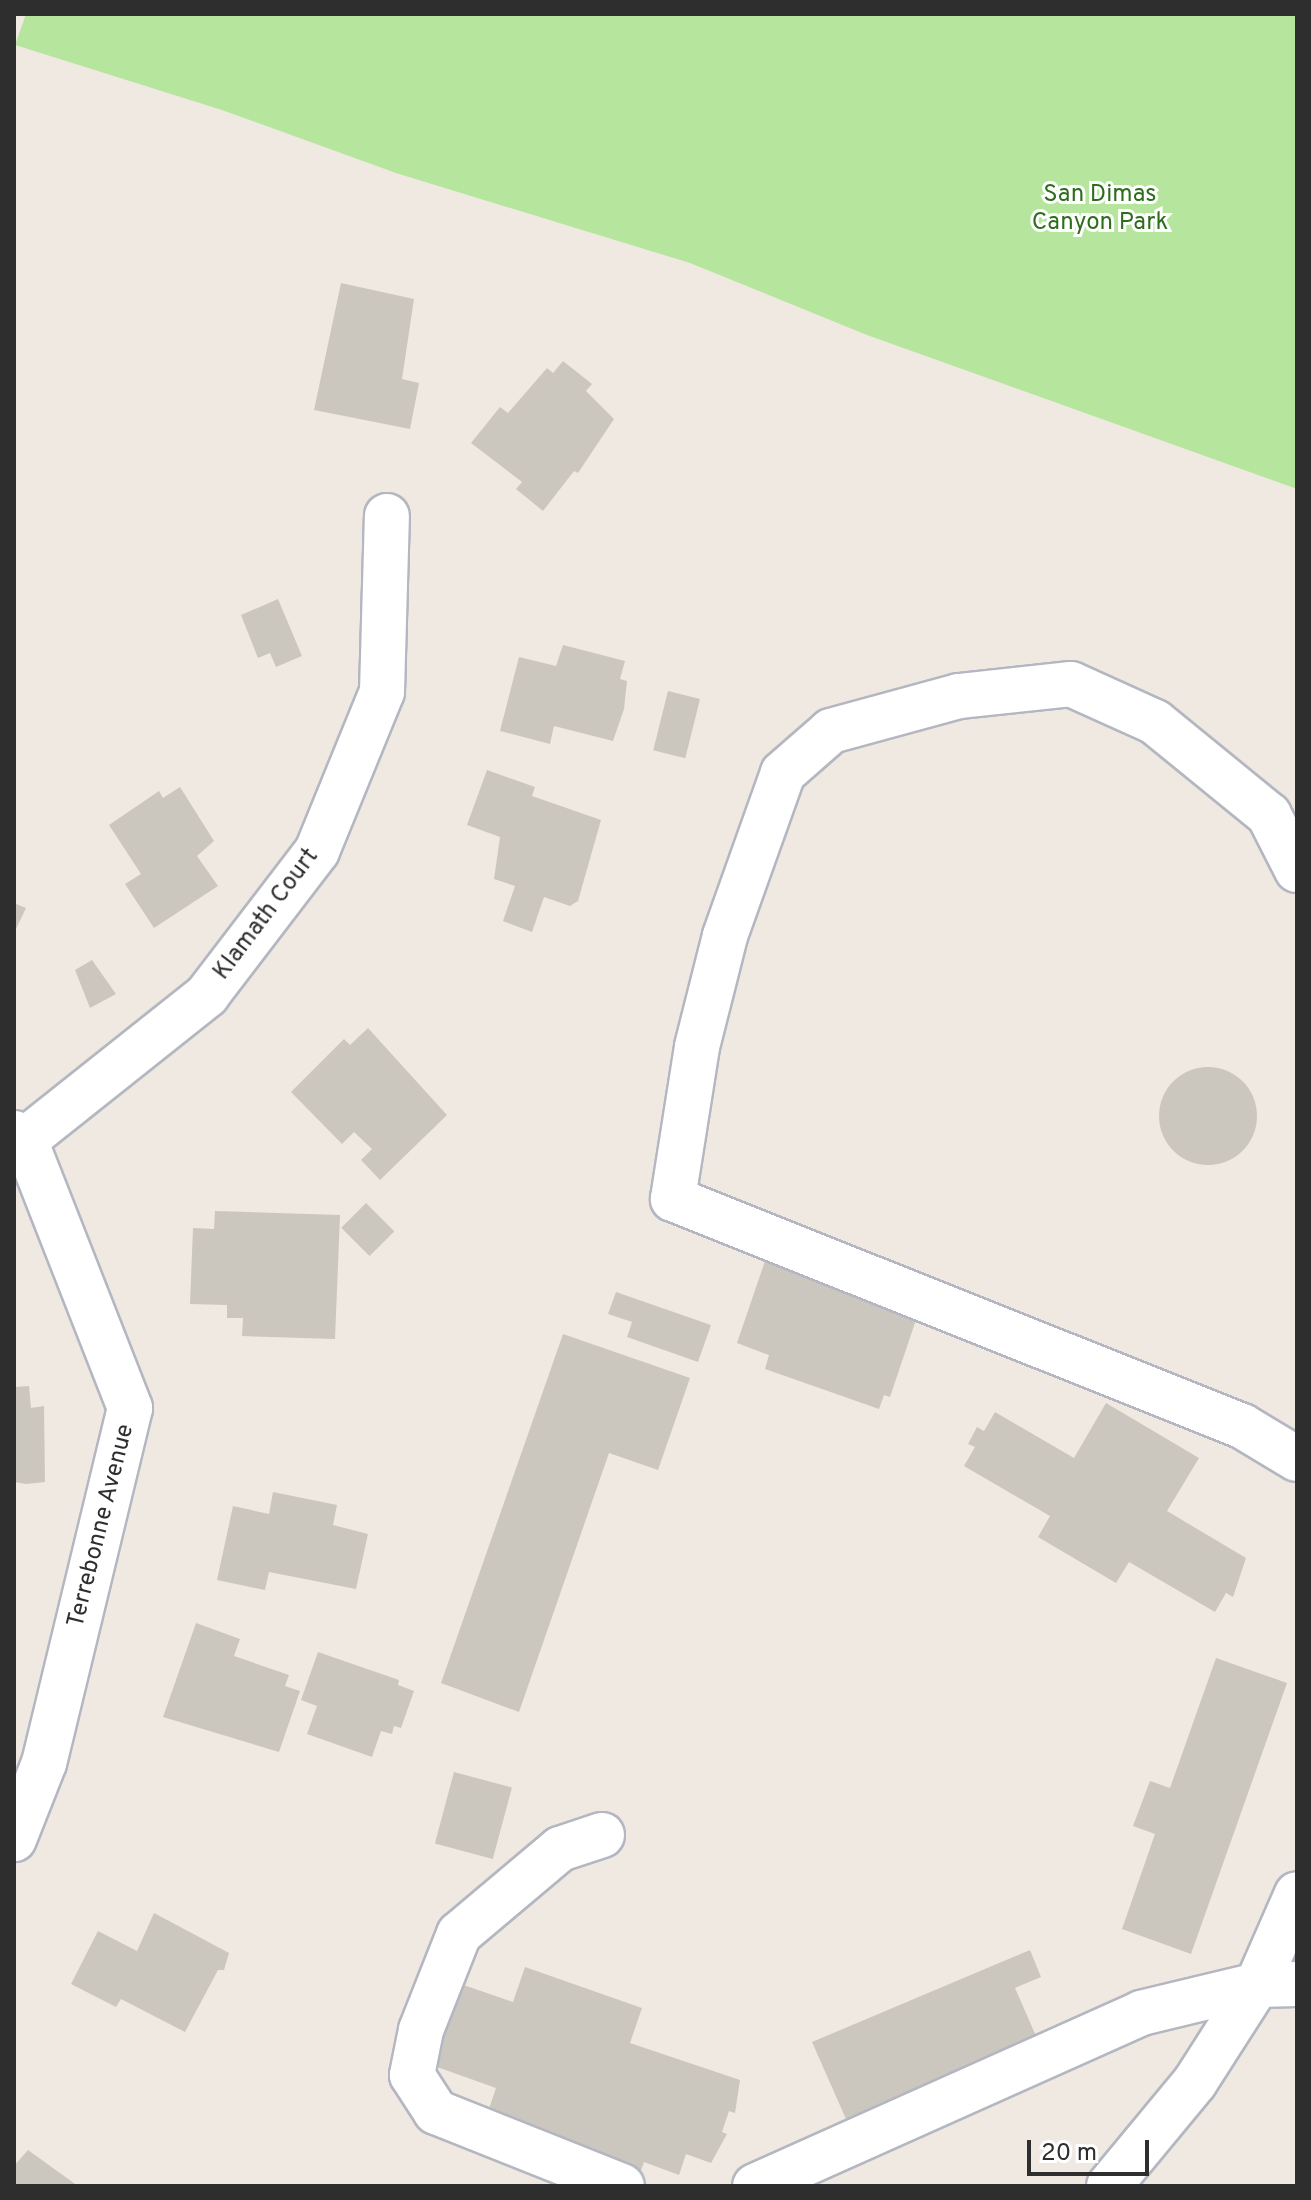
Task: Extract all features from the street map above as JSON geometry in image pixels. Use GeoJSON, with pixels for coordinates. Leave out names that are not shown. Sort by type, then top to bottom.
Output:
{"type":"FeatureCollection","features":[{"type":"Feature","properties":{"kind":"street","name":"Klamath Court"},"geometry":{"type":"LineString","coordinates":[[19,1136],[207,995],[317,851],[382,692],[387,516]]}},
{"type":"Feature","properties":{"kind":"street"},"geometry":{"type":"LineString","coordinates":[[1297,870],[1269,815],[1155,722],[1071,684],[959,696],[831,731],[783,773],[725,936],[697,1047],[673,1199],[1242,1426],[1297,1459]]}},
{"type":"Feature","properties":{"kind":"street","name":"Terrebonne Avenue"},"geometry":{"type":"LineString","coordinates":[[14,1839],[44,1763],[130,1408],[19,1136]]}},
{"type":"Feature","properties":{"kind":"street"},"geometry":{"type":"LineString","coordinates":[[602,1835],[560,1849],[459,1934],[421,2030],[412,2075],[436,2112],[622,2186]]}},
{"type":"Feature","properties":{"kind":"street"},"geometry":{"type":"LineString","coordinates":[[1109,2186],[1277,1985],[1297,1894]]}},
{"type":"Feature","properties":{"kind":"street"},"geometry":{"type":"LineString","coordinates":[[755,2186],[1141,2013],[1277,1985]]}},
{"type":"Feature","properties":{"kind":"green space","name":"San Dimas Canyon Park"},"geometry":{"type":"Polygon","coordinates":[[[26,14],[1297,14],[1297,489],[867,335],[690,263],[396,173],[222,110],[15,45],[26,14]]]}},
{"type":"Feature","properties":{"kind":"building"},"geometry":{"type":"Polygon","coordinates":[[[341,283],[414,299],[402,379],[419,383],[410,429],[314,410],[341,283]]]}},
{"type":"Feature","properties":{"kind":"building"},"geometry":{"type":"Polygon","coordinates":[[[563,361],[592,384],[586,391],[614,419],[578,473],[574,471],[543,511],[516,489],[522,482],[471,443],[500,407],[508,413],[547,368],[553,373],[563,361]]]}},
{"type":"Feature","properties":{"kind":"building"},"geometry":{"type":"Polygon","coordinates":[[[278,599],[302,656],[276,667],[270,653],[258,658],[241,615],[278,599]]]}},
{"type":"Feature","properties":{"kind":"building"},"geometry":{"type":"Polygon","coordinates":[[[563,645],[625,661],[620,679],[627,681],[624,709],[613,741],[554,726],[550,744],[500,731],[519,657],[556,666],[563,645]]]}},
{"type":"Feature","properties":{"kind":"building"},"geometry":{"type":"Polygon","coordinates":[[[668,691],[700,699],[685,758],[653,750],[668,691]]]}},
{"type":"Feature","properties":{"kind":"building"},"geometry":{"type":"Polygon","coordinates":[[[487,770],[535,787],[532,796],[601,820],[578,901],[570,906],[544,897],[532,932],[503,921],[515,886],[494,879],[500,837],[467,825],[487,770]]]}},
{"type":"Feature","properties":{"kind":"building"},"geometry":{"type":"Polygon","coordinates":[[[180,787],[214,841],[197,856],[218,886],[154,928],[125,884],[141,874],[109,825],[159,791],[163,798],[180,787]]]}},
{"type":"Feature","properties":{"kind":"building"},"geometry":{"type":"Polygon","coordinates":[[[14,903],[26,908],[14,933],[14,903]]]}},
{"type":"Feature","properties":{"kind":"building"},"geometry":{"type":"Polygon","coordinates":[[[92,960],[116,994],[90,1008],[75,970],[92,960]]]}},
{"type":"Feature","properties":{"kind":"building"},"geometry":{"type":"Polygon","coordinates":[[[368,1028],[447,1115],[380,1180],[361,1160],[372,1149],[354,1132],[342,1144],[291,1092],[344,1039],[350,1045],[368,1028]]]}},
{"type":"Feature","properties":{"kind":"building"},"geometry":{"type":"Polygon","coordinates":[[[1208,1067],[1227,1071],[1242,1082],[1253,1097],[1257,1116],[1253,1135],[1242,1150],[1227,1161],[1208,1165],[1189,1161],[1174,1150],[1163,1135],[1159,1116],[1163,1097],[1174,1082],[1189,1071],[1208,1067]]]}},
{"type":"Feature","properties":{"kind":"building"},"geometry":{"type":"Polygon","coordinates":[[[366,1203],[394,1231],[370,1256],[341,1228],[366,1203]]]}},
{"type":"Feature","properties":{"kind":"building"},"geometry":{"type":"Polygon","coordinates":[[[215,1211],[340,1215],[335,1339],[242,1336],[243,1318],[227,1318],[227,1305],[190,1304],[193,1228],[214,1229],[215,1211]]]}},
{"type":"Feature","properties":{"kind":"building"},"geometry":{"type":"Polygon","coordinates":[[[765,1261],[918,1314],[890,1397],[884,1395],[879,1409],[765,1369],[769,1355],[737,1343],[765,1261]]]}},
{"type":"Feature","properties":{"kind":"building"},"geometry":{"type":"Polygon","coordinates":[[[616,1292],[711,1325],[698,1362],[627,1337],[632,1322],[608,1314],[616,1292]]]}},
{"type":"Feature","properties":{"kind":"building"},"geometry":{"type":"Polygon","coordinates":[[[563,1334],[690,1378],[658,1470],[609,1453],[519,1712],[441,1683],[563,1334]]]}},
{"type":"Feature","properties":{"kind":"building"},"geometry":{"type":"Polygon","coordinates":[[[29,1386],[31,1408],[44,1406],[45,1482],[26,1484],[14,1482],[14,1387],[29,1386]]]}},
{"type":"Feature","properties":{"kind":"building"},"geometry":{"type":"Polygon","coordinates":[[[1106,1403],[1199,1458],[1167,1511],[1246,1558],[1233,1597],[1226,1593],[1215,1612],[1129,1562],[1116,1583],[1038,1537],[1050,1516],[964,1466],[975,1447],[968,1444],[977,1427],[984,1431],[995,1412],[1074,1458],[1106,1403]]]}},
{"type":"Feature","properties":{"kind":"building"},"geometry":{"type":"Polygon","coordinates":[[[273,1492],[337,1505],[333,1525],[368,1534],[356,1589],[269,1572],[265,1590],[217,1580],[233,1506],[269,1514],[273,1492]]]}},
{"type":"Feature","properties":{"kind":"building"},"geometry":{"type":"Polygon","coordinates":[[[196,1623],[240,1639],[234,1656],[289,1675],[285,1686],[300,1691],[279,1752],[163,1717],[196,1623]]]}},
{"type":"Feature","properties":{"kind":"building"},"geometry":{"type":"Polygon","coordinates":[[[318,1652],[399,1680],[398,1685],[414,1691],[401,1728],[394,1726],[392,1734],[381,1731],[372,1757],[307,1734],[317,1706],[301,1700],[318,1652]]]}},
{"type":"Feature","properties":{"kind":"building"},"geometry":{"type":"Polygon","coordinates":[[[1216,1658],[1287,1683],[1191,1954],[1122,1929],[1155,1834],[1133,1826],[1150,1781],[1170,1788],[1216,1658]]]}},
{"type":"Feature","properties":{"kind":"building"},"geometry":{"type":"Polygon","coordinates":[[[454,1772],[512,1788],[493,1859],[435,1843],[454,1772]]]}},
{"type":"Feature","properties":{"kind":"building"},"geometry":{"type":"Polygon","coordinates":[[[154,1913],[229,1953],[224,1970],[218,1970],[185,2032],[121,1999],[116,2007],[71,1984],[98,1931],[137,1951],[154,1913]]]}},
{"type":"Feature","properties":{"kind":"building"},"geometry":{"type":"Polygon","coordinates":[[[1030,1950],[1041,1977],[1015,1988],[1036,2036],[846,2119],[812,2042],[1030,1950]]]}},
{"type":"Feature","properties":{"kind":"building"},"geometry":{"type":"Polygon","coordinates":[[[525,1967],[642,2008],[630,2043],[740,2080],[735,2113],[729,2111],[722,2132],[727,2134],[711,2163],[686,2154],[679,2175],[644,2162],[639,2176],[484,2123],[496,2088],[423,2062],[452,1981],[513,2002],[525,1967]]]}},
{"type":"Feature","properties":{"kind":"building"},"geometry":{"type":"Polygon","coordinates":[[[28,2150],[78,2186],[14,2186],[14,2166],[28,2150]]]}}]}
